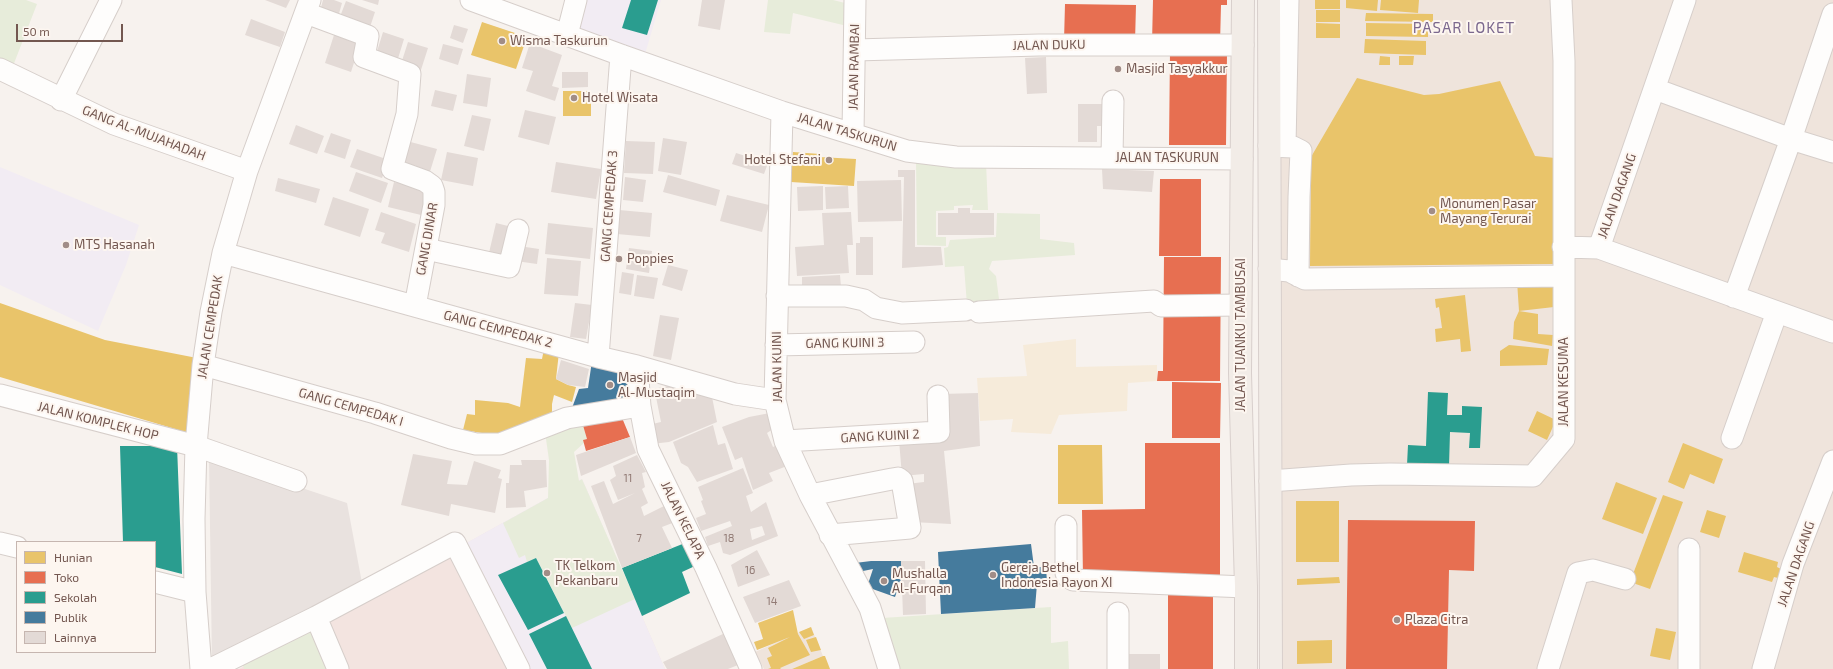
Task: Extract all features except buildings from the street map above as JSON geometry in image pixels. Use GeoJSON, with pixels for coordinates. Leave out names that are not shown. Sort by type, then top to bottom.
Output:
{"type":"FeatureCollection","features":[{"type":"Feature","properties":{"kind":"main road","name":"JALAN TUANKU TAMBUSAI"},"geometry":{"type":"LineString","coordinates":[[1243,0],[1240,372],[1246,587],[1246,669]]}},
{"type":"Feature","properties":{"kind":"main road"},"geometry":{"type":"LineString","coordinates":[[1271,669],[1270,269],[1277,146],[1278,10]]}},
{"type":"Feature","properties":{"kind":"street"},"geometry":{"type":"LineString","coordinates":[[61,100],[110,0]]}},
{"type":"Feature","properties":{"kind":"street","name":"JALAN TASKURUN"},"geometry":{"type":"LineString","coordinates":[[471,0],[620,55],[782,112],[907,151],[956,157],[1242,159]]}},
{"type":"Feature","properties":{"kind":"street"},"geometry":{"type":"LineString","coordinates":[[566,35],[576,0]]}},
{"type":"Feature","properties":{"kind":"street","name":"JALAN RAMBAI"},"geometry":{"type":"LineString","coordinates":[[853,134],[855,0]]}},
{"type":"Feature","properties":{"kind":"street","name":"JALAN KESUMA"},"geometry":{"type":"LineString","coordinates":[[1270,481],[1390,474],[1533,476],[1564,439],[1564,61],[1561,0]]}},
{"type":"Feature","properties":{"kind":"street","name":"JALAN DAGANG"},"geometry":{"type":"LineString","coordinates":[[1685,0],[1599,248],[1833,332]]}},
{"type":"Feature","properties":{"kind":"street","name":"JALAN CEMPEDAK"},"geometry":{"type":"LineString","coordinates":[[201,669],[195,592],[194,519],[196,446],[203,365],[211,312],[223,253],[247,171],[308,7]]}},
{"type":"Feature","properties":{"kind":"street","name":"GANG DINAR"},"geometry":{"type":"LineString","coordinates":[[308,7],[368,36],[364,57],[410,74],[406,114],[392,169],[425,181],[432,186],[434,192],[434,206],[415,306]]}},
{"type":"Feature","properties":{"kind":"street"},"geometry":{"type":"LineString","coordinates":[[1734,297],[1791,139],[1833,14]]}},
{"type":"Feature","properties":{"kind":"street","name":"JALAN DUKU"},"geometry":{"type":"LineString","coordinates":[[855,50],[1039,45],[1243,45]]}},
{"type":"Feature","properties":{"kind":"street","name":"GANG CEMPEDAK 3"},"geometry":{"type":"LineString","coordinates":[[598,356],[620,55]]}},
{"type":"Feature","properties":{"kind":"street","name":"GANG AL-MUJAHADAH"},"geometry":{"type":"LineString","coordinates":[[0,69],[61,100],[114,124],[247,171]]}},
{"type":"Feature","properties":{"kind":"street"},"geometry":{"type":"LineString","coordinates":[[1655,89],[1791,139],[1833,152]]}},
{"type":"Feature","properties":{"kind":"street"},"geometry":{"type":"LineString","coordinates":[[1112,158],[1113,101]]}},
{"type":"Feature","properties":{"kind":"street","name":"JALAN KUINI"},"geometry":{"type":"LineString","coordinates":[[782,112],[775,400],[785,441],[830,535],[870,608],[889,669]]}},
{"type":"Feature","properties":{"kind":"street"},"geometry":{"type":"LineString","coordinates":[[1277,146],[1293,147],[1301,151],[1298,276]]}},
{"type":"Feature","properties":{"kind":"street"},"geometry":{"type":"LineString","coordinates":[[426,249],[509,268],[518,230]]}},
{"type":"Feature","properties":{"kind":"street"},"geometry":{"type":"LineString","coordinates":[[1564,247],[1599,248]]}},
{"type":"Feature","properties":{"kind":"street","name":"GANG CEMPEDAK 2"},"geometry":{"type":"LineString","coordinates":[[223,253],[735,394],[775,400]]}},
{"type":"Feature","properties":{"kind":"street"},"geometry":{"type":"LineString","coordinates":[[1270,269],[1289,271],[1305,279],[1563,276]]}},
{"type":"Feature","properties":{"kind":"street"},"geometry":{"type":"LineString","coordinates":[[777,296],[846,296],[864,300],[876,308],[902,313],[972,311],[1154,301],[1161,306],[1240,305]]}},
{"type":"Feature","properties":{"kind":"street"},"geometry":{"type":"LineString","coordinates":[[1732,438],[1777,312]]}},
{"type":"Feature","properties":{"kind":"street","name":"GANG KUINI 3"},"geometry":{"type":"LineString","coordinates":[[776,345],[914,342]]}},
{"type":"Feature","properties":{"kind":"street","name":"GANG CEMPEDAK I"},"geometry":{"type":"LineString","coordinates":[[203,365],[376,413],[451,438],[476,444],[500,444],[567,418],[640,406]]}},
{"type":"Feature","properties":{"kind":"street","name":"JALAN KELAPA"},"geometry":{"type":"LineString","coordinates":[[637,366],[640,406],[648,449],[706,568],[751,669]]}},
{"type":"Feature","properties":{"kind":"street","name":"JALAN KOMPLEK HOP"},"geometry":{"type":"LineString","coordinates":[[0,395],[196,446],[296,481]]}},
{"type":"Feature","properties":{"kind":"street","name":"GANG KUINI 2"},"geometry":{"type":"LineString","coordinates":[[785,441],[939,432],[938,396]]}},
{"type":"Feature","properties":{"kind":"street","name":"JALAN DAGANG"},"geometry":{"type":"LineString","coordinates":[[1763,669],[1793,564],[1833,461]]}},
{"type":"Feature","properties":{"kind":"street"},"geometry":{"type":"LineString","coordinates":[[810,495],[898,478],[902,481],[910,528],[830,535]]}},
{"type":"Feature","properties":{"kind":"street"},"geometry":{"type":"LineString","coordinates":[[1066,526],[1066,573],[1068,577],[1073,580],[1246,587]]}},
{"type":"Feature","properties":{"kind":"street"},"geometry":{"type":"LineString","coordinates":[[0,543],[16,547]]}},
{"type":"Feature","properties":{"kind":"street"},"geometry":{"type":"LineString","coordinates":[[211,669],[316,617],[456,543],[519,669]]}},
{"type":"Feature","properties":{"kind":"street"},"geometry":{"type":"LineString","coordinates":[[1689,549],[1689,669]]}},
{"type":"Feature","properties":{"kind":"street"},"geometry":{"type":"LineString","coordinates":[[1548,669],[1578,573],[1593,570],[1625,579]]}},
{"type":"Feature","properties":{"kind":"street"},"geometry":{"type":"LineString","coordinates":[[156,582],[195,592]]}},
{"type":"Feature","properties":{"kind":"street"},"geometry":{"type":"LineString","coordinates":[[1118,614],[1118,669]]}},
{"type":"Feature","properties":{"kind":"street"},"geometry":{"type":"LineString","coordinates":[[316,617],[338,669]]}},
{"type":"Feature","properties":{"kind":"shaded area"},"geometry":{"type":"Polygon","coordinates":[[[581,0],[661,0],[645,54],[571,30],[581,0]]]}},
{"type":"Feature","properties":{"kind":"shaded area"},"geometry":{"type":"Polygon","coordinates":[[[1269,0],[1833,0],[1833,669],[1271,669],[1269,0]]]}},
{"type":"Feature","properties":{"kind":"shaded area","name":"MTS Hasanah"},"geometry":{"type":"Polygon","coordinates":[[[0,167],[139,225],[126,265],[98,331],[0,285],[0,167]]]}},
{"type":"Feature","properties":{"kind":"shaded area"},"geometry":{"type":"Polygon","coordinates":[[[209,457],[347,503],[362,583],[212,664],[209,457]]]}},
{"type":"Feature","properties":{"kind":"shaded area"},"geometry":{"type":"Polygon","coordinates":[[[582,479],[665,669],[239,669],[582,479]]]}},
{"type":"Feature","properties":{"kind":"shaded area","name":"TK Telkom Pekanbaru"},"geometry":{"type":"Polygon","coordinates":[[[582,479],[665,669],[519,669],[459,547],[582,479]]]}},
{"type":"Feature","properties":{"kind":"shaded area"},"geometry":{"type":"Polygon","coordinates":[[[811,627],[823,656],[792,669],[764,669],[755,652],[811,627]]]}},
{"type":"Feature","properties":{"kind":"green space"},"geometry":{"type":"Polygon","coordinates":[[[0,0],[26,0],[37,4],[13,66],[0,61],[0,0]]]}},
{"type":"Feature","properties":{"kind":"green space"},"geometry":{"type":"Polygon","coordinates":[[[768,0],[833,0],[849,4],[847,26],[793,13],[790,34],[764,32],[768,0]]]}},
{"type":"Feature","properties":{"kind":"green space"},"geometry":{"type":"Polygon","coordinates":[[[916,160],[986,162],[988,210],[972,210],[973,205],[954,206],[954,210],[936,211],[936,237],[946,237],[946,246],[917,245],[916,160]]]}},
{"type":"Feature","properties":{"kind":"green space"},"geometry":{"type":"Polygon","coordinates":[[[997,213],[1040,214],[1040,239],[1074,243],[1075,255],[992,261],[989,269],[996,276],[1000,307],[967,305],[964,266],[945,267],[944,248],[948,247],[950,240],[996,237],[997,213]]]}},
{"type":"Feature","properties":{"kind":"green space"},"geometry":{"type":"Polygon","coordinates":[[[582,422],[587,439],[583,440],[584,443],[574,452],[579,481],[582,479],[635,599],[572,628],[536,558],[527,562],[525,555],[519,558],[503,523],[548,498],[549,460],[545,432],[582,422]]]}},
{"type":"Feature","properties":{"kind":"green space"},"geometry":{"type":"Polygon","coordinates":[[[1051,607],[1051,643],[1068,641],[1069,669],[894,669],[882,618],[1051,607]]]}},
{"type":"Feature","properties":{"kind":"green space"},"geometry":{"type":"Polygon","coordinates":[[[314,622],[332,669],[244,669],[242,662],[314,622]]]}},
{"type":"Feature","properties":{"kind":"sand"},"geometry":{"type":"Polygon","coordinates":[[[1076,339],[1076,367],[1157,365],[1157,381],[1128,383],[1127,411],[1059,415],[1051,434],[1011,432],[1013,419],[980,421],[977,378],[1027,376],[1023,345],[1076,339]]]}},
{"type":"Feature","properties":{"kind":"place","name":"Wisma Taskurun"},"geometry":{"type":"Point","coordinates":[502,41]}},
{"type":"Feature","properties":{"kind":"place","name":"Masjid Tasyakkur"},"geometry":{"type":"Point","coordinates":[1118,69]}},
{"type":"Feature","properties":{"kind":"place","name":"Hotel Wisata"},"geometry":{"type":"Point","coordinates":[574,98]}},
{"type":"Feature","properties":{"kind":"place","name":"Hotel Stefani"},"geometry":{"type":"Point","coordinates":[829,160]}},
{"type":"Feature","properties":{"kind":"place","name":"Monumen Pasar Mayang Terurai"},"geometry":{"type":"Point","coordinates":[1432,211]}},
{"type":"Feature","properties":{"kind":"place","name":"MTS Hasanah"},"geometry":{"type":"Point","coordinates":[66,245]}},
{"type":"Feature","properties":{"kind":"place","name":"Poppies"},"geometry":{"type":"Point","coordinates":[619,259]}},
{"type":"Feature","properties":{"kind":"place","name":"Masjid Al-Mustaqim"},"geometry":{"type":"Point","coordinates":[610,385]}},
{"type":"Feature","properties":{"kind":"place","name":"TK Telkom Pekanbaru"},"geometry":{"type":"Point","coordinates":[547,573]}},
{"type":"Feature","properties":{"kind":"place","name":"Gereja Bethel Indonesia Rayon XI"},"geometry":{"type":"Point","coordinates":[993,575]}},
{"type":"Feature","properties":{"kind":"place","name":"Mushalla Al-Furqan"},"geometry":{"type":"Point","coordinates":[884,581]}},
{"type":"Feature","properties":{"kind":"place","name":"Plaza Citra"},"geometry":{"type":"Point","coordinates":[1397,620]}},
{"type":"Feature","properties":{"kind":"district","name":"PASAR LOKET"},"geometry":{"type":"Point","coordinates":[1464,28]}}]}
